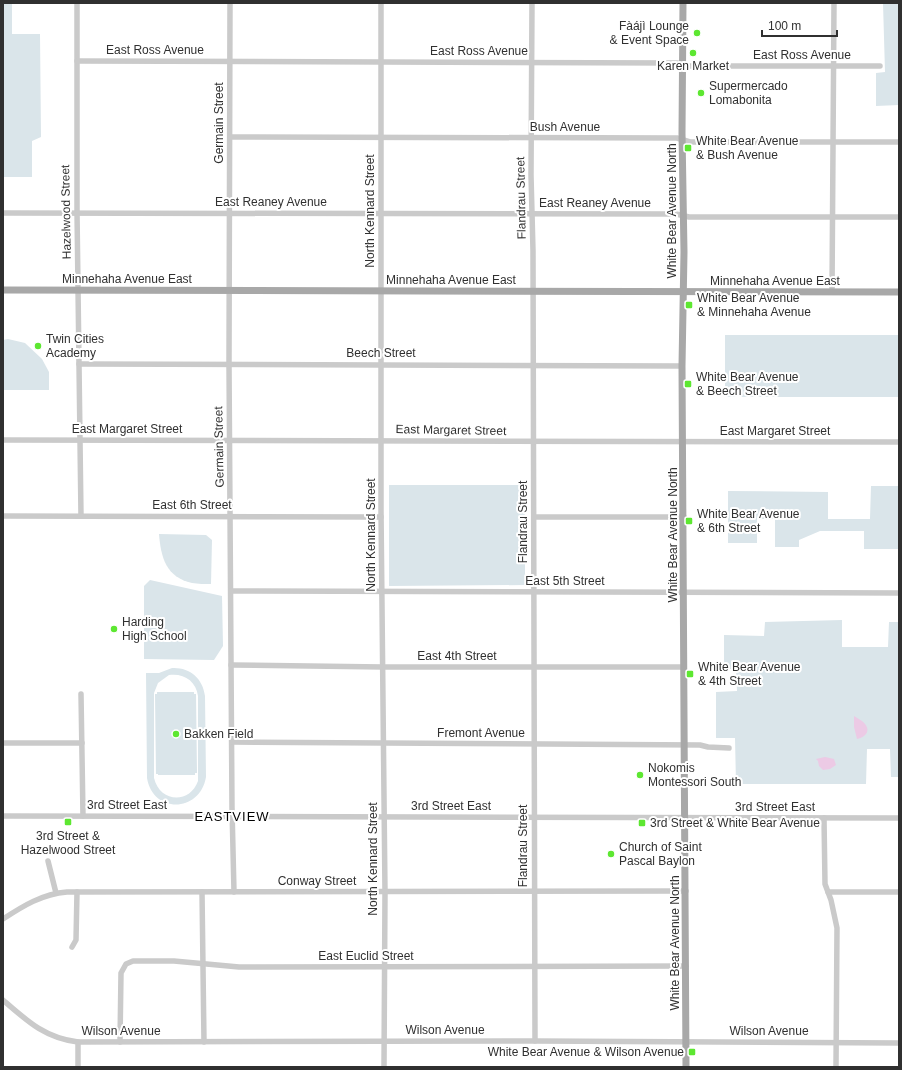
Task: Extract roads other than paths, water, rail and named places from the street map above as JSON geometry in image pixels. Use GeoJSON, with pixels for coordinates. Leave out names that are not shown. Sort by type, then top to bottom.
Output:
{"type":"FeatureCollection","features":[{"type":"Feature","properties":{"kind":"main road","name":"White Bear Avenue North"},"geometry":{"type":"LineString","coordinates":[[683,3],[682,140],[684,252],[682,366],[686,1067]]}},
{"type":"Feature","properties":{"kind":"main road","name":"Minnehaha Avenue East"},"geometry":{"type":"LineString","coordinates":[[3,290],[899,292]]}},
{"type":"Feature","properties":{"kind":"street","name":"Hazelwood Street"},"geometry":{"type":"LineString","coordinates":[[77,3],[77,212],[81,516]]}},
{"type":"Feature","properties":{"kind":"street","name":"Germain Street"},"geometry":{"type":"LineString","coordinates":[[230,3],[229,364],[232,816],[234,892]]}},
{"type":"Feature","properties":{"kind":"street","name":"North Kennard Street"},"geometry":{"type":"LineString","coordinates":[[381,3],[380,291],[385,892],[384,1067]]}},
{"type":"Feature","properties":{"kind":"street","name":"Flandrau Street"},"geometry":{"type":"LineString","coordinates":[[532,3],[531,214],[533,291],[535,1041]]}},
{"type":"Feature","properties":{"kind":"street"},"geometry":{"type":"LineString","coordinates":[[832,292],[834,3]]}},
{"type":"Feature","properties":{"kind":"street","name":"East Ross Avenue"},"geometry":{"type":"LineString","coordinates":[[77,61],[532,62],[677,63],[689,66],[880,66]]}},
{"type":"Feature","properties":{"kind":"street","name":"Bush Avenue"},"geometry":{"type":"LineString","coordinates":[[230,137],[677,138],[690,142],[899,142]]}},
{"type":"Feature","properties":{"kind":"street","name":"East Reaney Avenue"},"geometry":{"type":"LineString","coordinates":[[3,212],[676,214],[689,217],[899,217]]}},
{"type":"Feature","properties":{"kind":"street","name":"Beech Street"},"geometry":{"type":"LineString","coordinates":[[79,364],[682,366]]}},
{"type":"Feature","properties":{"kind":"street","name":"East Margaret Street"},"geometry":{"type":"LineString","coordinates":[[3,440],[899,442]]}},
{"type":"Feature","properties":{"kind":"street","name":"East 6th Street"},"geometry":{"type":"LineString","coordinates":[[3,516],[381,517]]}},
{"type":"Feature","properties":{"kind":"street"},"geometry":{"type":"LineString","coordinates":[[534,517],[684,517]]}},
{"type":"Feature","properties":{"kind":"street","name":"East 5th Street"},"geometry":{"type":"LineString","coordinates":[[231,591],[899,593]]}},
{"type":"Feature","properties":{"kind":"street","name":"East 4th Street"},"geometry":{"type":"LineString","coordinates":[[231,665],[383,667],[684,667]]}},
{"type":"Feature","properties":{"kind":"street"},"geometry":{"type":"LineString","coordinates":[[81,694],[82,816]]}},
{"type":"Feature","properties":{"kind":"street","name":"Fremont Avenue"},"geometry":{"type":"LineString","coordinates":[[232,742],[700,745],[729,748]]}},
{"type":"Feature","properties":{"kind":"street"},"geometry":{"type":"LineString","coordinates":[[3,743],[82,743]]}},
{"type":"Feature","properties":{"kind":"street","name":"3rd Street East"},"geometry":{"type":"LineString","coordinates":[[3,816],[899,818]]}},
{"type":"Feature","properties":{"kind":"street"},"geometry":{"type":"LineString","coordinates":[[824,818],[825,884],[837,928],[836,1067]]}},
{"type":"Feature","properties":{"kind":"street"},"geometry":{"type":"LineString","coordinates":[[48,861],[56,893]]}},
{"type":"Feature","properties":{"kind":"street","name":"Conway Street"},"geometry":{"type":"LineString","coordinates":[[3,919],[36,899],[56,893],[77,892],[686,891]]}},
{"type":"Feature","properties":{"kind":"street"},"geometry":{"type":"LineString","coordinates":[[72,947],[76,940],[77,892]]}},
{"type":"Feature","properties":{"kind":"street"},"geometry":{"type":"LineString","coordinates":[[202,892],[204,1042]]}},
{"type":"Feature","properties":{"kind":"street"},"geometry":{"type":"LineString","coordinates":[[828,892],[899,892]]}},
{"type":"Feature","properties":{"kind":"street","name":"East Euclid Street"},"geometry":{"type":"LineString","coordinates":[[120,1042],[120,977],[126,964],[136,961],[174,961],[239,967],[686,966]]}},
{"type":"Feature","properties":{"kind":"street","name":"Wilson Avenue"},"geometry":{"type":"LineString","coordinates":[[3,1000],[26,1021],[43,1032],[65,1040],[78,1042],[535,1041],[899,1043]]}},
{"type":"Feature","properties":{"kind":"street"},"geometry":{"type":"LineString","coordinates":[[78,1042],[78,1067]]}},
{"type":"Feature","properties":{"kind":"place","name":"Fàájì Lounge & Event Space"},"geometry":{"type":"Point","coordinates":[697,33]}},
{"type":"Feature","properties":{"kind":"place","name":"Karen Market"},"geometry":{"type":"Point","coordinates":[693,53]}},
{"type":"Feature","properties":{"kind":"place","name":"Supermercado Lomabonita"},"geometry":{"type":"Point","coordinates":[701,93]}},
{"type":"Feature","properties":{"kind":"place","name":"White Bear Avenue & Bush Avenue"},"geometry":{"type":"Point","coordinates":[688,148]}},
{"type":"Feature","properties":{"kind":"place","name":"White Bear Avenue & Minnehaha Avenue"},"geometry":{"type":"Point","coordinates":[689,305]}},
{"type":"Feature","properties":{"kind":"place","name":"Twin Cities Academy"},"geometry":{"type":"Point","coordinates":[38,346]}},
{"type":"Feature","properties":{"kind":"place","name":"White Bear Avenue & Beech Street"},"geometry":{"type":"Point","coordinates":[688,384]}},
{"type":"Feature","properties":{"kind":"place","name":"White Bear Avenue & 6th Street"},"geometry":{"type":"Point","coordinates":[689,521]}},
{"type":"Feature","properties":{"kind":"place","name":"Harding High School"},"geometry":{"type":"Point","coordinates":[114,629]}},
{"type":"Feature","properties":{"kind":"place","name":"White Bear Avenue & 4th Street"},"geometry":{"type":"Point","coordinates":[690,674]}},
{"type":"Feature","properties":{"kind":"place","name":"Bakken Field"},"geometry":{"type":"Point","coordinates":[176,734]}},
{"type":"Feature","properties":{"kind":"place","name":"Nokomis Montessori South"},"geometry":{"type":"Point","coordinates":[640,775]}},
{"type":"Feature","properties":{"kind":"place","name":"3rd Street & Hazelwood Street"},"geometry":{"type":"Point","coordinates":[68,822]}},
{"type":"Feature","properties":{"kind":"place","name":"3rd Street & White Bear Avenue"},"geometry":{"type":"Point","coordinates":[642,823]}},
{"type":"Feature","properties":{"kind":"place","name":"Church of Saint Pascal Baylon"},"geometry":{"type":"Point","coordinates":[611,854]}},
{"type":"Feature","properties":{"kind":"place","name":"White Bear Avenue & Wilson Avenue"},"geometry":{"type":"Point","coordinates":[692,1052]}},
{"type":"Feature","properties":{"kind":"district","name":"EASTVIEW"},"geometry":{"type":"Point","coordinates":[232,816]}}]}
